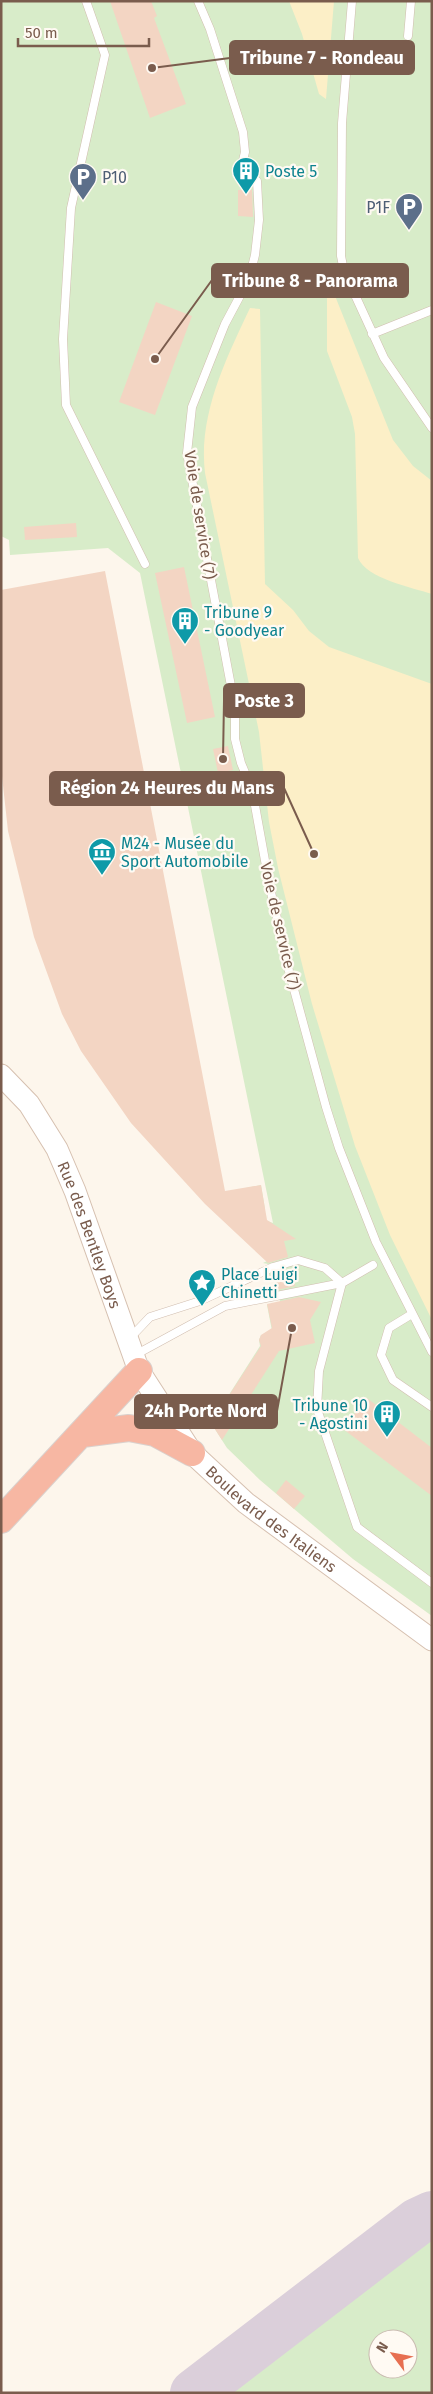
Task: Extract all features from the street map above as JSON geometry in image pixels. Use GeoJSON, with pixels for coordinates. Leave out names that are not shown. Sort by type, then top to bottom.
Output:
{"type":"FeatureCollection","features":[{"type":"Feature","properties":{"kind":"highway"},"geometry":{"type":"LineString","coordinates":[[1,1520],[82,1434],[133,1356]]}},
{"type":"Feature","properties":{"kind":"highway"},"geometry":{"type":"LineString","coordinates":[[82,1434],[129,1428],[155,1434],[192,1453]]}},
{"type":"Feature","properties":{"kind":"street","name":"Rue des Bentley Boys"},"geometry":{"type":"LineString","coordinates":[[1,1075],[29,1104],[57,1150],[75,1192],[133,1356]]}},
{"type":"Feature","properties":{"kind":"street","name":"Boulevard des Italiens"},"geometry":{"type":"LineString","coordinates":[[133,1356],[192,1453],[246,1502],[432,1640]]}},
{"type":"Feature","properties":{"kind":"lane"},"geometry":{"type":"LineString","coordinates":[[86,1],[105,55],[71,208],[63,338],[66,405],[145,564]]}},
{"type":"Feature","properties":{"kind":"lane","name":"Voie de service (7)"},"geometry":{"type":"LineString","coordinates":[[198,1],[210,29],[243,132],[245,152],[241,169],[257,181],[259,220],[255,255],[249,279],[225,324],[192,407],[187,453],[235,707],[235,739],[241,764],[252,789],[270,888],[289,971],[340,1148],[376,1242],[432,1352]]}},
{"type":"Feature","properties":{"kind":"lane"},"geometry":{"type":"LineString","coordinates":[[352,1],[342,123],[341,256],[344,271],[384,358],[432,428]]}},
{"type":"Feature","properties":{"kind":"lane"},"geometry":{"type":"LineString","coordinates":[[408,36],[411,1]]}},
{"type":"Feature","properties":{"kind":"lane"},"geometry":{"type":"LineString","coordinates":[[372,334],[432,310]]}},
{"type":"Feature","properties":{"kind":"lane"},"geometry":{"type":"LineString","coordinates":[[133,1356],[150,1317],[200,1301],[273,1267],[298,1260],[325,1268],[342,1283]]}},
{"type":"Feature","properties":{"kind":"lane"},"geometry":{"type":"LineString","coordinates":[[133,1356],[225,1306],[342,1283],[373,1265]]}},
{"type":"Feature","properties":{"kind":"lane"},"geometry":{"type":"LineString","coordinates":[[342,1283],[319,1371],[317,1409],[356,1527],[432,1583]]}},
{"type":"Feature","properties":{"kind":"lane"},"geometry":{"type":"LineString","coordinates":[[412,1314],[389,1328],[381,1356],[394,1380],[432,1407]]}},
{"type":"Feature","properties":{"kind":"green space"},"geometry":{"type":"Polygon","coordinates":[[[1,1],[432,1],[432,1616],[353,1559],[260,1480],[227,1448],[211,1423],[260,1346],[259,1340],[261,1335],[268,1334],[273,1336],[267,1305],[280,1302],[278,1290],[268,1288],[277,1282],[276,1277],[265,1275],[274,1270],[273,1265],[263,1263],[271,1259],[268,1245],[256,1247],[248,1210],[246,1188],[261,1185],[265,1209],[261,1210],[262,1219],[273,1223],[140,573],[108,548],[10,555],[9,540],[1,536],[1,1]]]}},
{"type":"Feature","properties":{"kind":"green space"},"geometry":{"type":"Polygon","coordinates":[[[432,2230],[432,2393],[218,2393],[432,2230]]]}},
{"type":"Feature","properties":{"kind":"sand"},"geometry":{"type":"Polygon","coordinates":[[[289,1],[334,1],[326,99],[319,94],[302,34],[289,1]]]}},
{"type":"Feature","properties":{"kind":"sand"},"geometry":{"type":"Polygon","coordinates":[[[327,276],[393,440],[413,466],[432,481],[432,594],[380,577],[370,572],[358,558],[355,434],[352,417],[327,351],[327,276]]]}},
{"type":"Feature","properties":{"kind":"sand"},"geometry":{"type":"Polygon","coordinates":[[[250,308],[260,309],[265,584],[293,610],[309,631],[329,647],[432,684],[432,1320],[390,1235],[355,1146],[312,1004],[278,868],[269,822],[259,732],[205,473],[204,451],[210,409],[223,367],[250,308]]]}},
{"type":"Feature","properties":{"kind":"building"},"geometry":{"type":"Polygon","coordinates":[[[110,1],[151,1],[157,16],[154,18],[186,104],[150,118],[110,1]]]}},
{"type":"Feature","properties":{"kind":"building"},"geometry":{"type":"Polygon","coordinates":[[[238,190],[252,190],[253,217],[238,216],[238,190]]]}},
{"type":"Feature","properties":{"kind":"building"},"geometry":{"type":"Polygon","coordinates":[[[156,302],[192,316],[155,415],[119,402],[156,302]]]}},
{"type":"Feature","properties":{"kind":"building"},"geometry":{"type":"Polygon","coordinates":[[[76,523],[77,537],[25,540],[24,527],[76,523]]]}},
{"type":"Feature","properties":{"kind":"building","name":"Tribune 9 - Goodyear"},"geometry":{"type":"Polygon","coordinates":[[[184,567],[215,717],[187,723],[155,573],[184,567]]]}},
{"type":"Feature","properties":{"kind":"building","name":"M24 - Musée du Sport Automobile"},"geometry":{"type":"Polygon","coordinates":[[[105,571],[225,1191],[261,1185],[267,1220],[296,1239],[284,1241],[288,1257],[268,1263],[205,1204],[131,1123],[81,1051],[62,1014],[34,937],[8,831],[1,767],[1,590],[105,571]]]}},
{"type":"Feature","properties":{"kind":"building"},"geometry":{"type":"Polygon","coordinates":[[[228,746],[233,770],[218,773],[213,749],[228,746]]]}},
{"type":"Feature","properties":{"kind":"building"},"geometry":{"type":"Polygon","coordinates":[[[292,1272],[295,1286],[264,1293],[264,1291],[292,1272]]]}},
{"type":"Feature","properties":{"kind":"building"},"geometry":{"type":"Polygon","coordinates":[[[299,1297],[321,1302],[310,1320],[315,1343],[279,1351],[222,1440],[211,1423],[261,1346],[259,1340],[261,1335],[272,1328],[267,1304],[299,1297]]]}},
{"type":"Feature","properties":{"kind":"building","name":"Tribune 10 - Agostini"},"geometry":{"type":"Polygon","coordinates":[[[367,1398],[432,1448],[432,1496],[343,1429],[367,1398]]]}},
{"type":"Feature","properties":{"kind":"building"},"geometry":{"type":"Polygon","coordinates":[[[286,1480],[305,1496],[294,1509],[276,1493],[286,1480]]]}},
{"type":"Feature","properties":{"kind":"taxiway"},"geometry":{"type":"LineString","coordinates":[[194,2393],[417,2222],[432,2215]]}},
{"type":"Feature","properties":{"kind":"place","name":"Tribune 7 - Rondeau"},"geometry":{"type":"Point","coordinates":[152,68]}},
{"type":"Feature","properties":{"kind":"place","name":"Poste 5"},"geometry":{"type":"Point","coordinates":[246,195]}},
{"type":"Feature","properties":{"kind":"place","name":"P10"},"geometry":{"type":"Point","coordinates":[83,201]}},
{"type":"Feature","properties":{"kind":"place","name":"P1F"},"geometry":{"type":"Point","coordinates":[409,231]}},
{"type":"Feature","properties":{"kind":"place","name":"Tribune 8 - Panorama"},"geometry":{"type":"Point","coordinates":[155,359]}},
{"type":"Feature","properties":{"kind":"place","name":"Tribune 9 - Goodyear"},"geometry":{"type":"Point","coordinates":[185,645]}},
{"type":"Feature","properties":{"kind":"place","name":"Poste 3"},"geometry":{"type":"Point","coordinates":[223,759]}},
{"type":"Feature","properties":{"kind":"place","name":"Région 24 Heures du Mans"},"geometry":{"type":"Point","coordinates":[314,854]}},
{"type":"Feature","properties":{"kind":"place","name":"M24 - Musée du Sport Automobile"},"geometry":{"type":"Point","coordinates":[102,876]}},
{"type":"Feature","properties":{"kind":"place","name":"Place Luigi Chinetti"},"geometry":{"type":"Point","coordinates":[202,1307]}},
{"type":"Feature","properties":{"kind":"place","name":"24h Porte Nord"},"geometry":{"type":"Point","coordinates":[292,1328]}},
{"type":"Feature","properties":{"kind":"place","name":"Tribune 10 - Agostini"},"geometry":{"type":"Point","coordinates":[387,1438]}}]}
